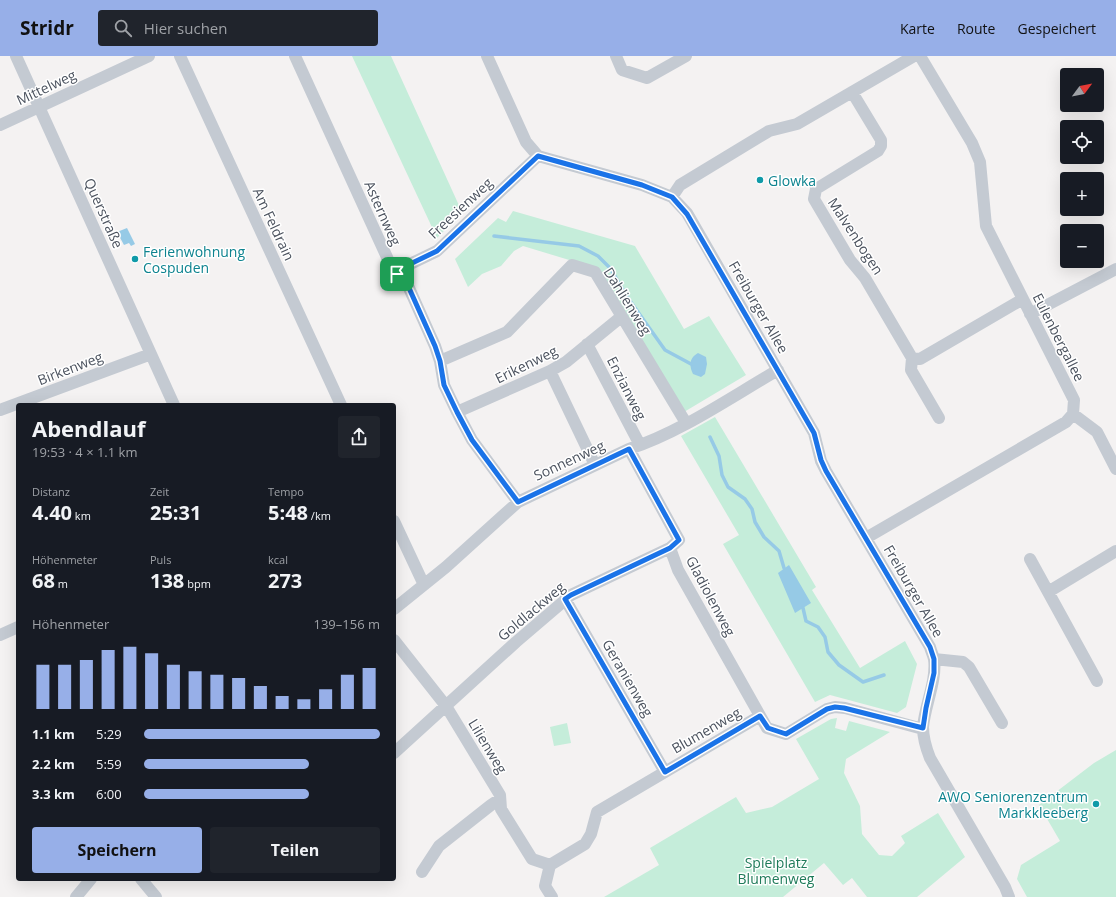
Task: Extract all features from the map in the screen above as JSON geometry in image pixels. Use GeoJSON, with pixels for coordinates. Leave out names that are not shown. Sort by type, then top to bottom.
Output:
{"type":"FeatureCollection","features":[{"type":"Feature","properties":{"kind":"street","name":"Querstraße"},"geometry":{"type":"LineString","coordinates":[[16,56],[173,403]]}},
{"type":"Feature","properties":{"kind":"street","name":"Mittelweg"},"geometry":{"type":"LineString","coordinates":[[0,125],[149,56]]}},
{"type":"Feature","properties":{"kind":"street","name":"Am Feldrain"},"geometry":{"type":"LineString","coordinates":[[180,56],[340,403]]}},
{"type":"Feature","properties":{"kind":"street","name":"Asternweg"},"geometry":{"type":"LineString","coordinates":[[295,56],[391,266],[409,288],[435,346],[440,361],[444,385],[457,412],[472,440],[518,502]]}},
{"type":"Feature","properties":{"kind":"street"},"geometry":{"type":"LineString","coordinates":[[487,56],[526,142],[538,156]]}},
{"type":"Feature","properties":{"kind":"street"},"geometry":{"type":"LineString","coordinates":[[616,56],[622,70],[647,78],[686,56]]}},
{"type":"Feature","properties":{"kind":"street"},"geometry":{"type":"LineString","coordinates":[[672,197],[680,185],[769,131],[797,124],[914,56]]}},
{"type":"Feature","properties":{"kind":"street","name":"Eulenbergallee"},"geometry":{"type":"LineString","coordinates":[[920,56],[972,142],[980,162],[986,226],[1074,400],[1073,414]]}},
{"type":"Feature","properties":{"kind":"street","name":"Malvenbogen"},"geometry":{"type":"LineString","coordinates":[[852,92],[881,140],[881,146],[878,151],[816,189],[814,199],[850,260],[865,278],[912,358],[911,370],[939,418]]}},
{"type":"Feature","properties":{"kind":"street","name":"Freesienweg"},"geometry":{"type":"LineString","coordinates":[[397,274],[408,265],[437,251],[538,156]]}},
{"type":"Feature","properties":{"kind":"street","name":"Freiburger Allee"},"geometry":{"type":"LineString","coordinates":[[538,156],[642,185],[672,197],[687,214],[814,433],[821,460],[826,471],[930,647],[934,659],[934,673],[923,728],[925,742],[930,758],[1007,892],[1015,897]]}},
{"type":"Feature","properties":{"kind":"street","name":"Dahlienweg"},"geometry":{"type":"LineString","coordinates":[[440,361],[507,332],[572,265],[595,272],[686,424]]}},
{"type":"Feature","properties":{"kind":"street"},"geometry":{"type":"LineString","coordinates":[[1030,314],[1116,269]]}},
{"type":"Feature","properties":{"kind":"street"},"geometry":{"type":"LineString","coordinates":[[912,358],[920,359],[1023,299]]}},
{"type":"Feature","properties":{"kind":"street","name":"Erikenweg"},"geometry":{"type":"LineString","coordinates":[[457,412],[550,371],[566,362],[621,317]]}},
{"type":"Feature","properties":{"kind":"street","name":"Enzianweg"},"geometry":{"type":"LineString","coordinates":[[587,344],[634,447]]}},
{"type":"Feature","properties":{"kind":"street","name":"Birkenweg"},"geometry":{"type":"LineString","coordinates":[[19,403],[151,354]]}},
{"type":"Feature","properties":{"kind":"street","name":"Sonnenweg"},"geometry":{"type":"LineString","coordinates":[[396,607],[446,567],[518,502],[686,424],[778,370]]}},
{"type":"Feature","properties":{"kind":"street"},"geometry":{"type":"LineString","coordinates":[[550,371],[595,465]]}},
{"type":"Feature","properties":{"kind":"street","name":"Birkenweg"},"geometry":{"type":"LineString","coordinates":[[0,410],[16,404]]}},
{"type":"Feature","properties":{"kind":"street"},"geometry":{"type":"LineString","coordinates":[[866,538],[1066,422],[1073,414],[1097,432],[1116,469]]}},
{"type":"Feature","properties":{"kind":"street","name":"Gladiolenweg"},"geometry":{"type":"LineString","coordinates":[[634,447],[679,540],[670,548],[678,570],[760,716]]}},
{"type":"Feature","properties":{"kind":"street"},"geometry":{"type":"LineString","coordinates":[[396,525],[424,585]]}},
{"type":"Feature","properties":{"kind":"street","name":"Goldlackweg"},"geometry":{"type":"LineString","coordinates":[[396,751],[565,599],[670,548]]}},
{"type":"Feature","properties":{"kind":"street"},"geometry":{"type":"LineString","coordinates":[[1048,592],[1116,552]]}},
{"type":"Feature","properties":{"kind":"street"},"geometry":{"type":"LineString","coordinates":[[1030,559],[1097,681]]}},
{"type":"Feature","properties":{"kind":"street","name":"Geranienweg"},"geometry":{"type":"LineString","coordinates":[[565,599],[665,772]]}},
{"type":"Feature","properties":{"kind":"street"},"geometry":{"type":"LineString","coordinates":[[0,635],[16,628]]}},
{"type":"Feature","properties":{"kind":"street","name":"Lilienweg"},"geometry":{"type":"LineString","coordinates":[[396,643],[446,706],[500,795],[501,809],[532,859],[550,865]]}},
{"type":"Feature","properties":{"kind":"street","name":"Freiburger Allee"},"geometry":{"type":"LineString","coordinates":[[934,659],[963,662],[969,667],[1002,723]]}},
{"type":"Feature","properties":{"kind":"street","name":"Blumenweg"},"geometry":{"type":"LineString","coordinates":[[550,865],[585,844],[591,834],[597,812],[760,716],[768,728],[786,734],[827,709],[835,707],[923,728]]}},
{"type":"Feature","properties":{"kind":"street"},"geometry":{"type":"LineString","coordinates":[[422,872],[439,846],[500,799]]}},
{"type":"Feature","properties":{"kind":"street"},"geometry":{"type":"LineString","coordinates":[[550,865],[545,886],[552,897]]}},
{"type":"Feature","properties":{"kind":"street"},"geometry":{"type":"LineString","coordinates":[[76,897],[89,881]]}},
{"type":"Feature","properties":{"kind":"street"},"geometry":{"type":"LineString","coordinates":[[143,881],[156,897]]}},
{"type":"Feature","properties":{"kind":"green space"},"geometry":{"type":"Polygon","coordinates":[[[352,56],[391,56],[462,212],[437,238],[352,56]]]}},
{"type":"Feature","properties":{"kind":"green space"},"geometry":{"type":"Polygon","coordinates":[[[513,211],[635,246],[684,329],[709,316],[746,375],[684,412],[599,269],[523,246],[514,251],[501,266],[482,274],[468,287],[455,259],[498,218],[506,222],[513,211]]]}},
{"type":"Feature","properties":{"kind":"green space"},"geometry":{"type":"Polygon","coordinates":[[[715,417],[816,587],[812,590],[860,668],[905,641],[917,664],[906,707],[897,713],[830,695],[815,702],[723,544],[739,535],[681,436],[715,417]]]}},
{"type":"Feature","properties":{"kind":"green space","name":"Spielplatz Blumenweg"},"geometry":{"type":"Polygon","coordinates":[[[837,718],[835,728],[846,731],[849,721],[890,732],[846,759],[844,773],[860,806],[862,834],[879,855],[892,856],[905,843],[901,836],[938,813],[965,857],[917,897],[867,897],[852,878],[843,885],[824,863],[783,897],[604,897],[659,865],[650,848],[736,797],[746,813],[772,807],[819,779],[796,739],[831,719],[837,718]]]}},
{"type":"Feature","properties":{"kind":"green space"},"geometry":{"type":"Polygon","coordinates":[[[567,723],[571,743],[554,746],[550,727],[567,723]]]}},
{"type":"Feature","properties":{"kind":"green space"},"geometry":{"type":"Polygon","coordinates":[[[1116,750],[1116,897],[1027,897],[1017,879],[1021,865],[1060,841],[1039,805],[1094,763],[1116,750]]]}},
{"type":"Feature","properties":{"kind":"water"},"geometry":{"type":"Polygon","coordinates":[[[127,228],[135,244],[131,246],[129,243],[124,245],[117,232],[127,228]]]}},
{"type":"Feature","properties":{"kind":"water"},"geometry":{"type":"Polygon","coordinates":[[[698,353],[706,357],[707,364],[705,374],[701,377],[693,374],[690,365],[693,357],[698,353]]]}},
{"type":"Feature","properties":{"kind":"water"},"geometry":{"type":"Polygon","coordinates":[[[789,565],[811,603],[795,613],[778,573],[789,565]]]}},
{"type":"Feature","properties":{"kind":"waterway"},"geometry":{"type":"LineString","coordinates":[[494,236],[579,246],[598,256],[610,268],[628,298],[665,350],[691,364]]}},
{"type":"Feature","properties":{"kind":"waterway"},"geometry":{"type":"LineString","coordinates":[[710,437],[719,456],[722,475],[728,487],[745,499],[752,509],[755,522],[764,537],[779,551],[784,568]]}},
{"type":"Feature","properties":{"kind":"waterway"},"geometry":{"type":"LineString","coordinates":[[803,608],[806,621],[818,627],[825,637],[828,652],[839,665],[863,682],[884,675]]}},
{"type":"Feature","properties":{"kind":"place","name":"Glowka"},"geometry":{"type":"Point","coordinates":[760,180]}},
{"type":"Feature","properties":{"kind":"place","name":"Ferienwohnung Cospuden"},"geometry":{"type":"Point","coordinates":[135,259]}},
{"type":"Feature","properties":{"kind":"place","name":"AWO Seniorenzentrum Markkleeberg"},"geometry":{"type":"Point","coordinates":[1096,804]}},
{"type":"Feature","properties":{"kind":"route"},"geometry":{"type":"LineString","coordinates":[[538,156],[642,185],[672,197],[687,214],[771,357],[814,433],[821,460],[826,471],[930,647],[934,659],[934,673],[923,728],[835,707],[827,709],[786,734],[768,728],[760,716],[665,772],[565,599],[670,548],[679,540],[629,449],[518,502],[472,440],[457,412],[444,385],[440,361],[435,346],[409,288],[397,274],[408,265],[437,251],[538,156]]}}]}
